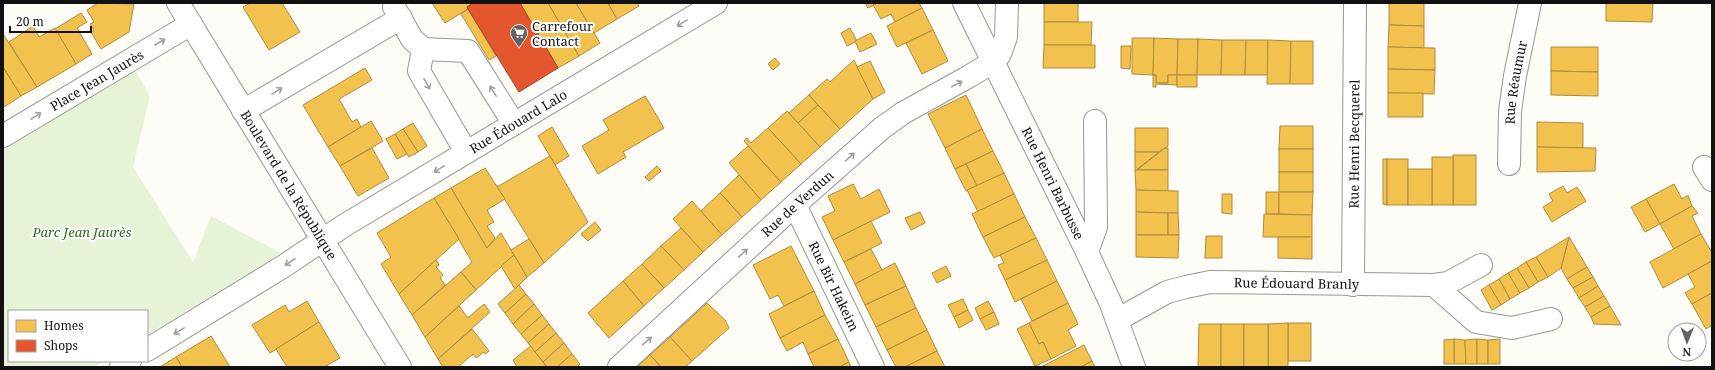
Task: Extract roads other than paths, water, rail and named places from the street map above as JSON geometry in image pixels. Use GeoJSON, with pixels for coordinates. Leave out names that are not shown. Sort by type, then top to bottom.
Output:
{"type":"FeatureCollection","features":[{"type":"Feature","properties":{"kind":"street","name":"Boulevard de la République"},"geometry":{"type":"LineString","coordinates":[[178,3],[400,367]]}},
{"type":"Feature","properties":{"kind":"street","name":"Rue Édouard Lalo"},"geometry":{"type":"LineString","coordinates":[[322,240],[716,3]]}},
{"type":"Feature","properties":{"kind":"street","name":"Rue Henri Barbusse"},"geometry":{"type":"LineString","coordinates":[[964,3],[1087,252],[1117,320],[1134,367]]}},
{"type":"Feature","properties":{"kind":"street"},"geometry":{"type":"LineString","coordinates":[[993,62],[1000,54],[1006,37],[1007,3]]}},
{"type":"Feature","properties":{"kind":"street","name":"Rue Henri Becquerel"},"geometry":{"type":"LineString","coordinates":[[1353,284],[1355,3]]}},
{"type":"Feature","properties":{"kind":"street","name":"Rue Réaumur"},"geometry":{"type":"LineString","coordinates":[[1509,164],[1510,111],[1515,76],[1530,3]]}},
{"type":"Feature","properties":{"kind":"street"},"geometry":{"type":"LineString","coordinates":[[243,111],[397,12],[412,39],[423,49],[468,51],[514,124]]}},
{"type":"Feature","properties":{"kind":"street","name":"Place Jean Jaurès"},"geometry":{"type":"LineString","coordinates":[[3,136],[191,24]]}},
{"type":"Feature","properties":{"kind":"street"},"geometry":{"type":"LineString","coordinates":[[423,49],[419,72],[466,152]]}},
{"type":"Feature","properties":{"kind":"street","name":"Rue de Verdun"},"geometry":{"type":"LineString","coordinates":[[619,367],[795,205],[882,128],[902,113],[968,78],[993,62]]}},
{"type":"Feature","properties":{"kind":"street"},"geometry":{"type":"LineString","coordinates":[[1087,252],[1096,227],[1095,121]]}},
{"type":"Feature","properties":{"kind":"street","name":"Rue Bir Hakeim"},"geometry":{"type":"LineString","coordinates":[[795,205],[873,367]]}},
{"type":"Feature","properties":{"kind":"street"},"geometry":{"type":"LineString","coordinates":[[148,349],[284,266],[322,240]]}},
{"type":"Feature","properties":{"kind":"street","name":"Rue Édouard Branly"},"geometry":{"type":"LineString","coordinates":[[1117,320],[1167,292],[1210,282],[1434,286],[1448,283],[1481,265]]}},
{"type":"Feature","properties":{"kind":"street"},"geometry":{"type":"LineString","coordinates":[[1434,286],[1476,322],[1512,328],[1551,319]]}},
{"type":"Feature","properties":{"kind":"place","name":"Carrefour Contact"},"geometry":{"type":"Point","coordinates":[519,48]}},
{"type":"Feature","properties":{"kind":"park label","name":"Parc Jean Jaurès"},"geometry":{"type":"Point","coordinates":[82,232]}}]}
